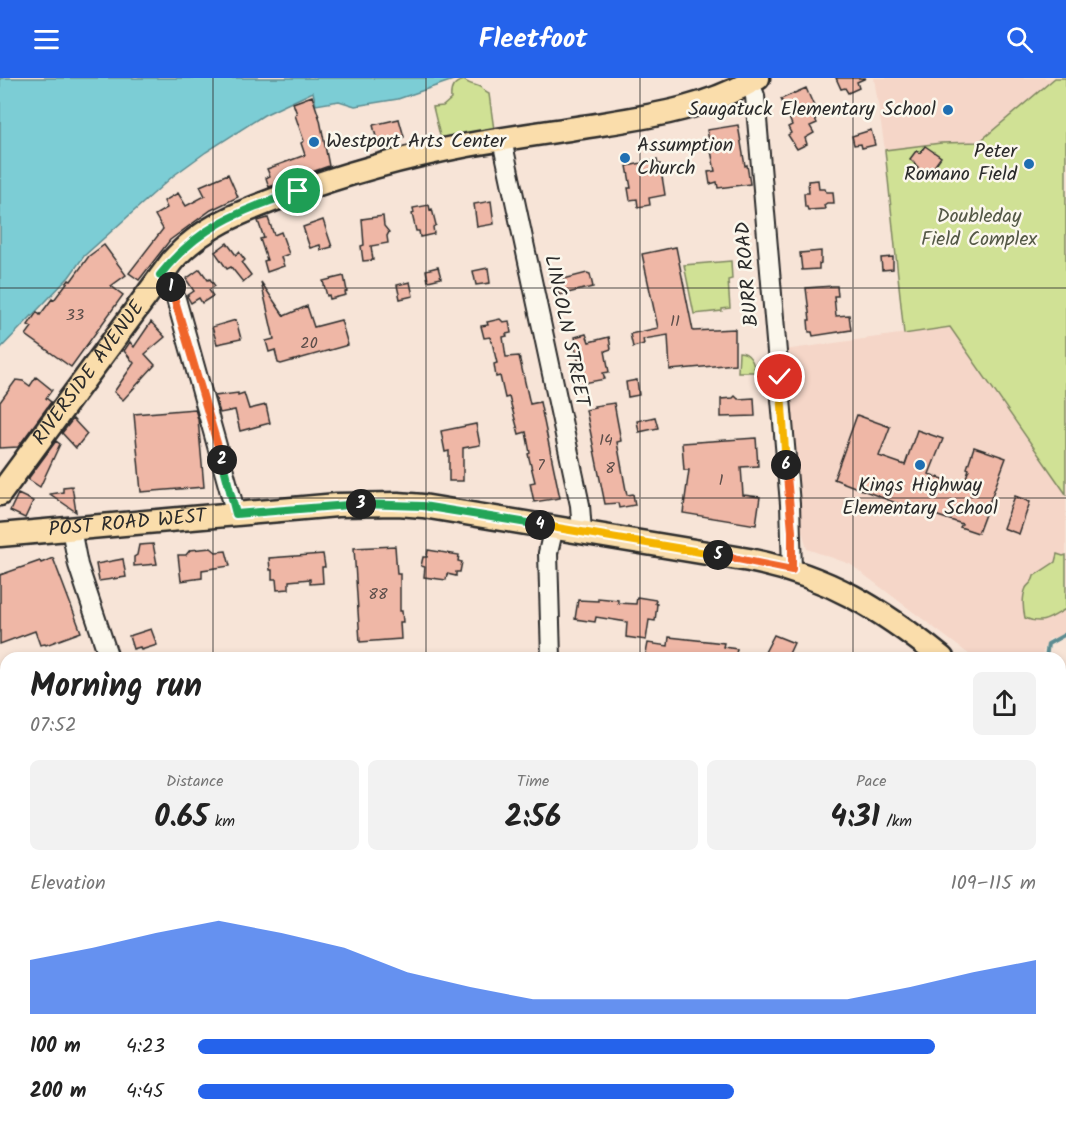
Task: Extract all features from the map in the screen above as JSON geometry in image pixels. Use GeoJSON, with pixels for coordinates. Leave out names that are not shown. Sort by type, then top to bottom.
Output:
{"type":"FeatureCollection","features":[{"type":"Feature","properties":{"kind":"main road","name":"RIVERSIDE AVENUE"},"geometry":{"type":"LineString","coordinates":[[0,494],[160,275],[178,253],[196,237],[215,225],[251,209],[356,171],[467,145],[684,110],[711,101],[754,80]]}},
{"type":"Feature","properties":{"kind":"main road","name":"POST ROAD WEST"},"geometry":{"type":"LineString","coordinates":[[0,535],[352,504],[398,504],[554,527],[749,560],[792,570],[824,582],[865,603],[934,652]]}},
{"type":"Feature","properties":{"kind":"street","name":"BURR ROAD"},"geometry":{"type":"LineString","coordinates":[[754,80],[790,504],[792,570]]}},
{"type":"Feature","properties":{"kind":"street","name":"LINCOLN STREET"},"geometry":{"type":"LineString","coordinates":[[502,140],[580,505],[582,532]]}},
{"type":"Feature","properties":{"kind":"street"},"geometry":{"type":"LineString","coordinates":[[160,275],[170,285],[176,299],[236,514]]}},
{"type":"Feature","properties":{"kind":"street"},"geometry":{"type":"LineString","coordinates":[[551,652],[548,554],[554,527]]}},
{"type":"Feature","properties":{"kind":"street"},"geometry":{"type":"LineString","coordinates":[[71,529],[78,565],[107,652]]}},
{"type":"Feature","properties":{"kind":"shaded area","name":"Saugatuck Elementary School"},"geometry":{"type":"Polygon","coordinates":[[[874,78],[1055,78],[979,142],[941,143],[885,150],[874,78]]]}},
{"type":"Feature","properties":{"kind":"shaded area","name":"Kings Highway Elementary School"},"geometry":{"type":"Polygon","coordinates":[[[950,327],[1066,494],[1066,636],[1049,639],[1043,652],[966,652],[850,564],[807,549],[799,520],[784,350],[950,327]]]}},
{"type":"Feature","properties":{"kind":"green space","name":"Doubleday Field Complex"},"geometry":{"type":"Polygon","coordinates":[[[1055,78],[1066,78],[1066,494],[950,327],[904,334],[885,150],[941,143],[979,142],[1055,78]]]}},
{"type":"Feature","properties":{"kind":"green space"},"geometry":{"type":"Polygon","coordinates":[[[464,80],[489,94],[494,130],[441,140],[433,107],[443,106],[451,99],[453,86],[464,80]]]}},
{"type":"Feature","properties":{"kind":"green space"},"geometry":{"type":"Polygon","coordinates":[[[731,261],[732,279],[728,280],[730,308],[694,314],[684,265],[731,261]]]}},
{"type":"Feature","properties":{"kind":"green space"},"geometry":{"type":"Polygon","coordinates":[[[739,352],[749,356],[755,372],[738,372],[739,352]]]}},
{"type":"Feature","properties":{"kind":"green space"},"geometry":{"type":"Polygon","coordinates":[[[1057,554],[1066,555],[1066,609],[1042,621],[1025,618],[1023,603],[1026,588],[1034,576],[1055,562],[1057,554]]]}},
{"type":"Feature","properties":{"kind":"water"},"geometry":{"type":"Polygon","coordinates":[[[0,78],[459,78],[398,99],[355,106],[339,101],[316,105],[313,92],[264,115],[173,176],[84,256],[69,277],[0,349],[0,78]]]}},
{"type":"Feature","properties":{"kind":"building"},"geometry":{"type":"Polygon","coordinates":[[[836,78],[866,78],[857,82],[859,88],[848,93],[845,88],[841,89],[836,78]]]}},
{"type":"Feature","properties":{"kind":"building"},"geometry":{"type":"Polygon","coordinates":[[[806,88],[816,111],[812,112],[817,123],[810,126],[814,133],[805,138],[807,144],[797,149],[788,135],[791,133],[788,127],[792,125],[781,99],[806,88]]]}},
{"type":"Feature","properties":{"kind":"building","name":"Westport Arts Center"},"geometry":{"type":"Polygon","coordinates":[[[312,96],[320,120],[329,166],[269,187],[266,178],[270,176],[267,169],[305,155],[301,143],[304,141],[293,103],[312,96]]]}},
{"type":"Feature","properties":{"kind":"building"},"geometry":{"type":"Polygon","coordinates":[[[399,119],[404,137],[386,142],[385,139],[377,141],[373,125],[399,119]]]}},
{"type":"Feature","properties":{"kind":"building"},"geometry":{"type":"Polygon","coordinates":[[[738,125],[750,184],[718,188],[717,182],[710,184],[708,172],[715,171],[707,130],[738,125]]]}},
{"type":"Feature","properties":{"kind":"building"},"geometry":{"type":"Polygon","coordinates":[[[871,130],[875,145],[862,148],[861,144],[854,145],[852,136],[871,130]]]}},
{"type":"Feature","properties":{"kind":"building"},"geometry":{"type":"Polygon","coordinates":[[[925,146],[941,157],[926,178],[915,172],[918,167],[910,159],[916,151],[920,153],[925,146]]]}},
{"type":"Feature","properties":{"kind":"building"},"geometry":{"type":"Polygon","coordinates":[[[657,160],[660,164],[665,195],[649,198],[650,205],[638,207],[637,199],[630,200],[628,188],[631,188],[627,166],[657,160]]]}},
{"type":"Feature","properties":{"kind":"building"},"geometry":{"type":"Polygon","coordinates":[[[228,174],[238,197],[211,210],[170,240],[139,280],[129,273],[163,229],[155,215],[167,208],[164,201],[178,193],[186,206],[205,196],[200,186],[228,174]]]}},
{"type":"Feature","properties":{"kind":"building"},"geometry":{"type":"Polygon","coordinates":[[[818,180],[819,189],[833,192],[834,203],[824,205],[825,209],[808,210],[805,207],[804,193],[809,193],[808,181],[818,180]]]}},
{"type":"Feature","properties":{"kind":"building"},"geometry":{"type":"Polygon","coordinates":[[[491,201],[494,224],[477,227],[474,204],[491,201]]]}},
{"type":"Feature","properties":{"kind":"building"},"geometry":{"type":"Polygon","coordinates":[[[429,205],[436,225],[433,227],[434,234],[420,237],[419,231],[416,231],[413,208],[429,205]]]}},
{"type":"Feature","properties":{"kind":"building"},"geometry":{"type":"Polygon","coordinates":[[[383,216],[384,226],[389,232],[388,243],[371,246],[373,260],[363,261],[362,219],[383,216]]]}},
{"type":"Feature","properties":{"kind":"building"},"geometry":{"type":"Polygon","coordinates":[[[268,218],[274,235],[281,232],[289,254],[281,257],[284,266],[267,272],[264,261],[267,260],[260,239],[264,238],[258,221],[268,218]]]}},
{"type":"Feature","properties":{"kind":"building"},"geometry":{"type":"Polygon","coordinates":[[[323,220],[332,247],[321,250],[320,245],[310,248],[303,227],[323,220]]]}},
{"type":"Feature","properties":{"kind":"building"},"geometry":{"type":"Polygon","coordinates":[[[227,243],[236,255],[239,252],[245,260],[242,263],[251,275],[243,282],[231,267],[227,269],[215,252],[227,243]]]}},
{"type":"Feature","properties":{"kind":"building"},"geometry":{"type":"Polygon","coordinates":[[[104,245],[126,275],[111,286],[123,295],[71,367],[26,335],[32,327],[28,325],[37,312],[40,315],[69,280],[71,281],[89,256],[104,245]]]}},
{"type":"Feature","properties":{"kind":"building"},"geometry":{"type":"Polygon","coordinates":[[[676,247],[693,331],[735,329],[735,364],[670,370],[668,335],[643,339],[644,344],[633,347],[630,334],[658,328],[642,254],[676,247]]]}},
{"type":"Feature","properties":{"kind":"building"},"geometry":{"type":"Polygon","coordinates":[[[821,251],[819,269],[802,270],[800,253],[821,251]]]}},
{"type":"Feature","properties":{"kind":"building"},"geometry":{"type":"Polygon","coordinates":[[[893,257],[893,269],[882,270],[881,258],[893,257]]]}},
{"type":"Feature","properties":{"kind":"building"},"geometry":{"type":"Polygon","coordinates":[[[438,267],[441,278],[428,281],[426,270],[438,267]]]}},
{"type":"Feature","properties":{"kind":"building"},"geometry":{"type":"Polygon","coordinates":[[[488,268],[490,283],[476,285],[473,271],[488,268]]]}},
{"type":"Feature","properties":{"kind":"building"},"geometry":{"type":"Polygon","coordinates":[[[200,269],[215,286],[209,290],[213,296],[202,303],[199,298],[191,303],[187,296],[194,291],[186,279],[200,269]]]}},
{"type":"Feature","properties":{"kind":"building"},"geometry":{"type":"Polygon","coordinates":[[[590,274],[593,287],[559,295],[556,281],[590,274]]]}},
{"type":"Feature","properties":{"kind":"building"},"geometry":{"type":"Polygon","coordinates":[[[344,276],[346,295],[330,299],[323,281],[344,276]]]}},
{"type":"Feature","properties":{"kind":"building"},"geometry":{"type":"Polygon","coordinates":[[[261,282],[284,316],[307,306],[314,327],[341,320],[348,345],[278,363],[275,350],[269,352],[266,341],[274,339],[261,282]]]}},
{"type":"Feature","properties":{"kind":"building"},"geometry":{"type":"Polygon","coordinates":[[[410,282],[413,296],[400,299],[397,285],[410,282]]]}},
{"type":"Feature","properties":{"kind":"building"},"geometry":{"type":"Polygon","coordinates":[[[837,286],[838,296],[834,296],[836,316],[849,315],[851,330],[813,336],[812,332],[809,332],[808,320],[810,320],[806,288],[837,286]]]}},
{"type":"Feature","properties":{"kind":"building"},"geometry":{"type":"Polygon","coordinates":[[[500,319],[503,322],[509,321],[511,333],[503,337],[506,357],[519,356],[530,404],[540,402],[560,498],[534,502],[530,483],[535,482],[528,454],[530,453],[526,432],[519,434],[509,397],[505,398],[500,376],[496,377],[494,364],[497,363],[492,342],[490,337],[484,338],[481,326],[500,319]]]}},
{"type":"Feature","properties":{"kind":"building"},"geometry":{"type":"Polygon","coordinates":[[[236,320],[241,339],[217,344],[212,327],[236,320]]]}},
{"type":"Feature","properties":{"kind":"building"},"geometry":{"type":"Polygon","coordinates":[[[151,322],[165,337],[145,354],[155,365],[123,400],[114,392],[134,363],[124,351],[130,342],[134,347],[151,322]]]}},
{"type":"Feature","properties":{"kind":"building"},"geometry":{"type":"Polygon","coordinates":[[[586,334],[589,342],[609,337],[611,349],[605,351],[609,372],[603,373],[605,379],[579,384],[575,369],[580,368],[574,342],[576,342],[575,337],[586,334]]]}},
{"type":"Feature","properties":{"kind":"building"},"geometry":{"type":"Polygon","coordinates":[[[36,377],[52,390],[46,398],[51,402],[18,447],[0,448],[0,402],[16,380],[23,381],[30,386],[36,377]]]}},
{"type":"Feature","properties":{"kind":"building"},"geometry":{"type":"Polygon","coordinates":[[[637,380],[639,395],[628,397],[626,382],[637,380]]]}},
{"type":"Feature","properties":{"kind":"building"},"geometry":{"type":"Polygon","coordinates":[[[238,393],[238,395],[244,393],[249,409],[266,405],[270,423],[240,431],[235,410],[220,413],[215,396],[238,393]]]}},
{"type":"Feature","properties":{"kind":"building"},"geometry":{"type":"Polygon","coordinates":[[[735,396],[738,399],[754,398],[755,416],[721,417],[721,399],[735,396]]]}},
{"type":"Feature","properties":{"kind":"building"},"geometry":{"type":"Polygon","coordinates":[[[614,403],[621,441],[617,442],[627,495],[633,494],[635,505],[619,508],[618,503],[605,504],[586,410],[595,408],[594,406],[614,403]]]}},
{"type":"Feature","properties":{"kind":"building"},"geometry":{"type":"Polygon","coordinates":[[[195,409],[198,419],[204,487],[141,492],[134,414],[195,409]]]}},
{"type":"Feature","properties":{"kind":"building"},"geometry":{"type":"Polygon","coordinates":[[[857,415],[890,427],[879,456],[905,465],[917,430],[943,439],[929,474],[963,486],[974,447],[1006,458],[978,533],[960,527],[962,524],[914,508],[914,510],[834,479],[857,415]]]}},
{"type":"Feature","properties":{"kind":"building"},"geometry":{"type":"Polygon","coordinates":[[[655,417],[658,428],[639,432],[637,421],[655,417]]]}},
{"type":"Feature","properties":{"kind":"building"},"geometry":{"type":"Polygon","coordinates":[[[73,419],[87,434],[76,448],[62,433],[73,419]]]}},
{"type":"Feature","properties":{"kind":"building"},"geometry":{"type":"Polygon","coordinates":[[[476,424],[480,445],[463,448],[463,481],[449,481],[449,451],[445,452],[441,431],[476,424]]]}},
{"type":"Feature","properties":{"kind":"building"},"geometry":{"type":"Polygon","coordinates":[[[756,438],[758,466],[741,467],[743,495],[760,497],[756,525],[683,513],[689,470],[684,470],[682,443],[756,438]]]}},
{"type":"Feature","properties":{"kind":"building"},"geometry":{"type":"Polygon","coordinates":[[[56,441],[60,444],[40,487],[28,479],[56,441]]]}},
{"type":"Feature","properties":{"kind":"building"},"geometry":{"type":"Polygon","coordinates":[[[72,486],[76,512],[50,494],[63,492],[63,487],[72,486]]]}},
{"type":"Feature","properties":{"kind":"building"},"geometry":{"type":"Polygon","coordinates":[[[18,494],[33,501],[25,518],[10,511],[18,494]]]}},
{"type":"Feature","properties":{"kind":"building"},"geometry":{"type":"Polygon","coordinates":[[[1015,496],[1030,502],[1019,534],[1003,528],[1015,496]]]}},
{"type":"Feature","properties":{"kind":"building"},"geometry":{"type":"Polygon","coordinates":[[[153,544],[157,564],[134,566],[134,557],[137,555],[139,545],[153,544]]]}},
{"type":"Feature","properties":{"kind":"building"},"geometry":{"type":"Polygon","coordinates":[[[395,546],[397,574],[400,574],[400,611],[402,611],[403,622],[400,622],[401,639],[360,642],[354,548],[395,546]]]}},
{"type":"Feature","properties":{"kind":"building"},"geometry":{"type":"Polygon","coordinates":[[[211,548],[216,552],[226,551],[230,566],[202,570],[202,578],[181,581],[178,555],[186,555],[190,550],[211,548]]]}},
{"type":"Feature","properties":{"kind":"building"},"geometry":{"type":"Polygon","coordinates":[[[428,550],[459,555],[458,561],[462,562],[460,572],[456,572],[456,576],[447,574],[446,580],[424,577],[425,567],[421,566],[423,557],[427,557],[428,550]]]}},
{"type":"Feature","properties":{"kind":"building"},"geometry":{"type":"Polygon","coordinates":[[[323,554],[325,567],[322,567],[323,583],[310,584],[310,579],[289,581],[289,589],[277,590],[276,579],[272,579],[269,558],[323,554]]]}},
{"type":"Feature","properties":{"kind":"building"},"geometry":{"type":"Polygon","coordinates":[[[53,558],[81,632],[46,645],[40,645],[35,631],[0,644],[0,575],[53,558]]]}},
{"type":"Feature","properties":{"kind":"building"},"geometry":{"type":"Polygon","coordinates":[[[123,559],[126,577],[99,581],[96,564],[123,559]]]}},
{"type":"Feature","properties":{"kind":"building"},"geometry":{"type":"Polygon","coordinates":[[[637,597],[656,600],[657,604],[655,621],[649,620],[646,640],[626,637],[627,622],[596,617],[595,622],[575,619],[578,600],[598,601],[598,598],[618,600],[618,603],[636,604],[637,597]]]}},
{"type":"Feature","properties":{"kind":"building"},"geometry":{"type":"Polygon","coordinates":[[[151,629],[157,645],[141,650],[140,647],[133,649],[129,636],[151,629]]]}},
{"type":"Feature","properties":{"kind":"building"},"geometry":{"type":"Polygon","coordinates":[[[774,635],[794,643],[790,652],[765,652],[774,635]]]}},
{"type":"Feature","properties":{"kind":"building"},"geometry":{"type":"Polygon","coordinates":[[[669,637],[724,643],[723,647],[737,649],[736,652],[646,652],[648,643],[668,646],[669,637]]]}},
{"type":"Feature","properties":{"kind":"waterway"},"geometry":{"type":"LineString","coordinates":[[1047,652],[1048,644],[1066,634]]}},
{"type":"Feature","properties":{"kind":"place","name":"Saugatuck Elementary School"},"geometry":{"type":"Point","coordinates":[948,110]}},
{"type":"Feature","properties":{"kind":"place","name":"Westport Arts Center"},"geometry":{"type":"Point","coordinates":[314,142]}},
{"type":"Feature","properties":{"kind":"place","name":"Assumption Church"},"geometry":{"type":"Point","coordinates":[625,158]}},
{"type":"Feature","properties":{"kind":"place","name":"Peter Romano Field"},"geometry":{"type":"Point","coordinates":[1029,164]}},
{"type":"Feature","properties":{"kind":"place","name":"Kings Highway Elementary School"},"geometry":{"type":"Point","coordinates":[920,465]}},
{"type":"Feature","properties":{"kind":"route"},"geometry":{"type":"LineString","coordinates":[[298,191],[215,225],[196,237],[178,253],[160,275],[170,285],[176,299],[236,514],[352,504],[423,506],[749,560],[792,570],[792,531],[780,377]]}}]}
